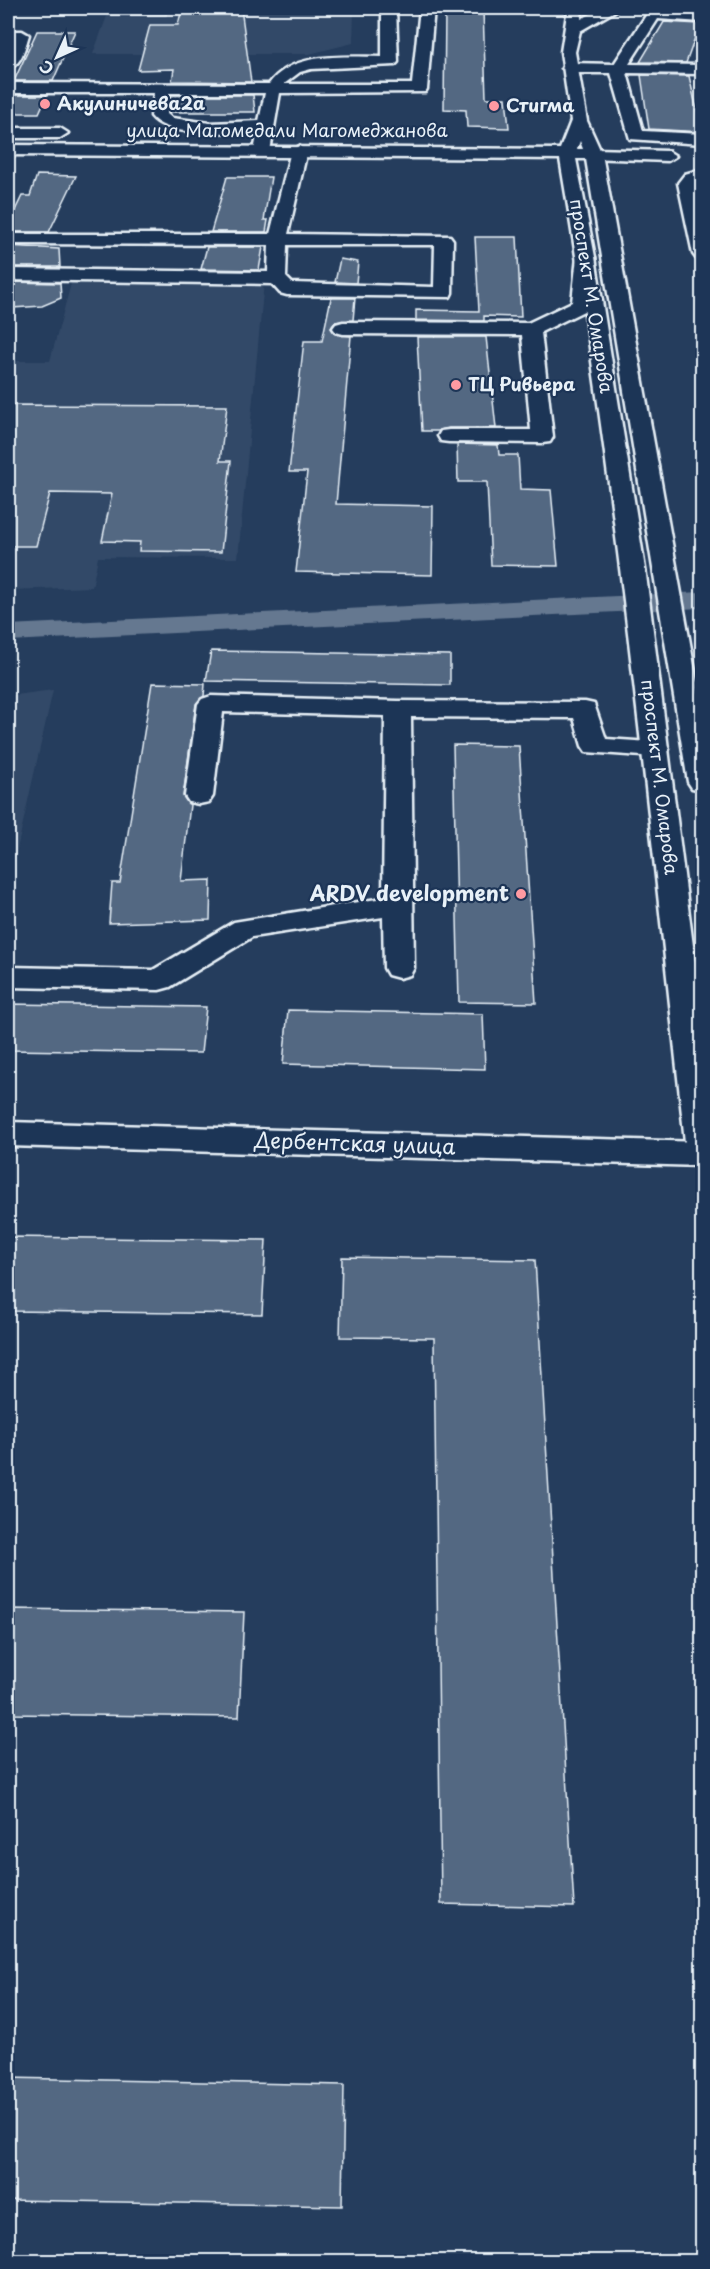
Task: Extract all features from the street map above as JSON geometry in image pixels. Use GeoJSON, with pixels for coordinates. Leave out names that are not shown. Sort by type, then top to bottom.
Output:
{"type":"FeatureCollection","features":[{"type":"Feature","properties":{"kind":"main road"},"geometry":{"type":"LineString","coordinates":[[262,151],[276,85],[290,71],[308,64],[390,62],[389,8]]}},
{"type":"Feature","properties":{"kind":"main road"},"geometry":{"type":"LineString","coordinates":[[8,88],[419,88],[428,8]]}},
{"type":"Feature","properties":{"kind":"main road","name":"проспект М. Омарова"},"geometry":{"type":"LineString","coordinates":[[575,8],[573,29],[568,44],[570,68],[579,121],[594,154],[702,782]]}},
{"type":"Feature","properties":{"kind":"main road"},"geometry":{"type":"LineString","coordinates":[[595,8],[613,8]]}},
{"type":"Feature","properties":{"kind":"main road"},"geometry":{"type":"LineString","coordinates":[[573,29],[613,8]]}},
{"type":"Feature","properties":{"kind":"main road"},"geometry":{"type":"LineString","coordinates":[[702,18],[654,14],[618,69],[636,136],[702,139]]}},
{"type":"Feature","properties":{"kind":"main road"},"geometry":{"type":"LineString","coordinates":[[8,35],[22,35],[10,64],[8,64]]}},
{"type":"Feature","properties":{"kind":"main road"},"geometry":{"type":"LineString","coordinates":[[570,68],[702,70]]}},
{"type":"Feature","properties":{"kind":"main road"},"geometry":{"type":"LineString","coordinates":[[162,88],[159,116],[168,123],[191,126],[268,126]]}},
{"type":"Feature","properties":{"kind":"main road"},"geometry":{"type":"LineString","coordinates":[[567,153],[579,121]]}},
{"type":"Feature","properties":{"kind":"main road"},"geometry":{"type":"LineString","coordinates":[[8,133],[60,133]]}},
{"type":"Feature","properties":{"kind":"main road","name":"улица Магомедали Магомеджанова"},"geometry":{"type":"LineString","coordinates":[[8,150],[567,153],[681,157]]}},
{"type":"Feature","properties":{"kind":"main road"},"geometry":{"type":"LineString","coordinates":[[8,239],[278,239],[444,240],[443,293],[287,289],[277,278],[278,239],[299,151]]}},
{"type":"Feature","properties":{"kind":"main road","name":"проспект М. Омарова"},"geometry":{"type":"LineString","coordinates":[[567,153],[586,257],[634,575],[702,1142]]}},
{"type":"Feature","properties":{"kind":"main road"},"geometry":{"type":"LineString","coordinates":[[702,174],[691,178],[687,183],[702,254]]}},
{"type":"Feature","properties":{"kind":"main road"},"geometry":{"type":"LineString","coordinates":[[343,328],[531,329],[581,305],[586,257]]}},
{"type":"Feature","properties":{"kind":"main road"},"geometry":{"type":"LineString","coordinates":[[8,275],[277,278]]}},
{"type":"Feature","properties":{"kind":"main road"},"geometry":{"type":"LineString","coordinates":[[449,436],[542,437],[531,329]]}},
{"type":"Feature","properties":{"kind":"main road"},"geometry":{"type":"LineString","coordinates":[[199,796],[211,704],[585,711],[595,746],[656,749]]}},
{"type":"Feature","properties":{"kind":"main road"},"geometry":{"type":"LineString","coordinates":[[398,709],[399,968]]}},
{"type":"Feature","properties":{"kind":"main road"},"geometry":{"type":"LineString","coordinates":[[8,977],[159,980],[244,928],[397,904]]}},
{"type":"Feature","properties":{"kind":"main road","name":"Дербентская улица"},"geometry":{"type":"LineString","coordinates":[[8,1134],[702,1154]]}},
{"type":"Feature","properties":{"kind":"shaded area"},"geometry":{"type":"Polygon","coordinates":[[[110,8],[354,8],[353,43],[309,54],[93,54],[110,8]]]}},
{"type":"Feature","properties":{"kind":"shaded area"},"geometry":{"type":"Polygon","coordinates":[[[115,8],[168,8],[166,15],[112,15],[115,8]]]}},
{"type":"Feature","properties":{"kind":"shaded area"},"geometry":{"type":"Polygon","coordinates":[[[72,280],[264,281],[238,558],[98,557],[92,587],[8,590],[8,361],[50,361],[72,280]]]}},
{"type":"Feature","properties":{"kind":"shaded area"},"geometry":{"type":"Polygon","coordinates":[[[53,690],[8,889],[8,696],[53,690]]]}},
{"type":"Feature","properties":{"kind":"building"},"geometry":{"type":"Polygon","coordinates":[[[215,8],[241,8],[251,82],[172,81],[174,69],[138,70],[150,25],[178,25],[181,13],[214,13],[215,8]]]}},
{"type":"Feature","properties":{"kind":"building"},"geometry":{"type":"Polygon","coordinates":[[[445,10],[483,10],[486,98],[506,98],[509,128],[467,127],[466,110],[444,109],[445,10]]]}},
{"type":"Feature","properties":{"kind":"building"},"geometry":{"type":"Polygon","coordinates":[[[664,22],[700,24],[686,63],[640,62],[664,22]]]}},
{"type":"Feature","properties":{"kind":"building"},"geometry":{"type":"Polygon","coordinates":[[[37,31],[75,31],[53,81],[14,81],[37,31]]]}},
{"type":"Feature","properties":{"kind":"building"},"geometry":{"type":"Polygon","coordinates":[[[641,75],[689,76],[702,132],[649,129],[641,75]]]}},
{"type":"Feature","properties":{"kind":"building"},"geometry":{"type":"Polygon","coordinates":[[[8,95],[47,95],[39,113],[8,113],[8,95]]]}},
{"type":"Feature","properties":{"kind":"building"},"geometry":{"type":"Polygon","coordinates":[[[171,95],[253,95],[255,112],[169,112],[171,95]]]}},
{"type":"Feature","properties":{"kind":"building"},"geometry":{"type":"Polygon","coordinates":[[[37,175],[76,176],[49,232],[8,232],[8,225],[22,196],[30,196],[37,175]]]}},
{"type":"Feature","properties":{"kind":"building"},"geometry":{"type":"Polygon","coordinates":[[[227,177],[271,177],[264,220],[268,220],[266,232],[211,232],[227,177]]]}},
{"type":"Feature","properties":{"kind":"building"},"geometry":{"type":"Polygon","coordinates":[[[475,237],[517,237],[521,317],[484,316],[484,321],[416,320],[416,310],[479,311],[475,237]]]}},
{"type":"Feature","properties":{"kind":"building"},"geometry":{"type":"Polygon","coordinates":[[[8,246],[59,249],[60,267],[8,267],[8,246]]]}},
{"type":"Feature","properties":{"kind":"building"},"geometry":{"type":"Polygon","coordinates":[[[207,247],[263,247],[259,270],[201,269],[207,247]]]}},
{"type":"Feature","properties":{"kind":"building"},"geometry":{"type":"Polygon","coordinates":[[[340,259],[358,262],[356,283],[335,282],[340,259]]]}},
{"type":"Feature","properties":{"kind":"building"},"geometry":{"type":"Polygon","coordinates":[[[8,282],[60,283],[61,298],[42,306],[12,308],[8,316],[8,282]]]}},
{"type":"Feature","properties":{"kind":"building"},"geometry":{"type":"Polygon","coordinates":[[[331,298],[355,298],[353,320],[335,322],[331,328],[335,334],[351,336],[336,504],[433,506],[432,575],[296,572],[307,472],[289,472],[304,341],[322,341],[331,298]]]}},
{"type":"Feature","properties":{"kind":"building","name":"ТЦ Ривьера"},"geometry":{"type":"Polygon","coordinates":[[[417,337],[486,337],[496,428],[449,428],[422,431],[417,337]]]}},
{"type":"Feature","properties":{"kind":"building"},"geometry":{"type":"Polygon","coordinates":[[[8,405],[227,406],[220,461],[231,461],[221,552],[139,551],[140,542],[102,541],[112,494],[50,493],[36,546],[8,546],[8,405]]]}},
{"type":"Feature","properties":{"kind":"building"},"geometry":{"type":"Polygon","coordinates":[[[457,444],[498,445],[499,455],[518,455],[520,489],[551,490],[558,566],[491,565],[487,482],[458,482],[457,444]]]}},
{"type":"Feature","properties":{"kind":"building"},"geometry":{"type":"Polygon","coordinates":[[[211,651],[450,655],[450,685],[206,681],[211,651]]]}},
{"type":"Feature","properties":{"kind":"building"},"geometry":{"type":"Polygon","coordinates":[[[152,683],[205,684],[204,696],[196,704],[183,796],[190,805],[181,881],[211,880],[210,920],[109,923],[112,883],[120,883],[152,683]]]}},
{"type":"Feature","properties":{"kind":"building"},"geometry":{"type":"Polygon","coordinates":[[[453,745],[519,746],[536,1003],[459,1002],[453,745]]]}},
{"type":"Feature","properties":{"kind":"building"},"geometry":{"type":"Polygon","coordinates":[[[8,1004],[206,1007],[201,1053],[8,1050],[8,1004]]]}},
{"type":"Feature","properties":{"kind":"building"},"geometry":{"type":"Polygon","coordinates":[[[288,1010],[483,1014],[485,1069],[283,1064],[288,1010]]]}},
{"type":"Feature","properties":{"kind":"building"},"geometry":{"type":"Polygon","coordinates":[[[8,1237],[266,1240],[262,1314],[8,1311],[8,1237]]]}},
{"type":"Feature","properties":{"kind":"building"},"geometry":{"type":"Polygon","coordinates":[[[342,1257],[535,1260],[574,1907],[441,1904],[434,1338],[340,1337],[342,1257]]]}},
{"type":"Feature","properties":{"kind":"building"},"geometry":{"type":"Polygon","coordinates":[[[8,1609],[244,1612],[239,1717],[8,1714],[8,1609]]]}},
{"type":"Feature","properties":{"kind":"building"},"geometry":{"type":"Polygon","coordinates":[[[8,2078],[344,2085],[342,2206],[8,2200],[8,2078]]]}},
{"type":"Feature","properties":{"kind":"waterway"},"geometry":{"type":"LineString","coordinates":[[8,633],[702,600]]}},
{"type":"Feature","properties":{"kind":"place","name":"Акулиничева2а"},"geometry":{"type":"Point","coordinates":[45,104]}},
{"type":"Feature","properties":{"kind":"place","name":"Стигма"},"geometry":{"type":"Point","coordinates":[494,106]}},
{"type":"Feature","properties":{"kind":"place","name":"ТЦ Ривьера"},"geometry":{"type":"Point","coordinates":[456,385]}},
{"type":"Feature","properties":{"kind":"place","name":"ARDV development"},"geometry":{"type":"Point","coordinates":[521,894]}}]}
